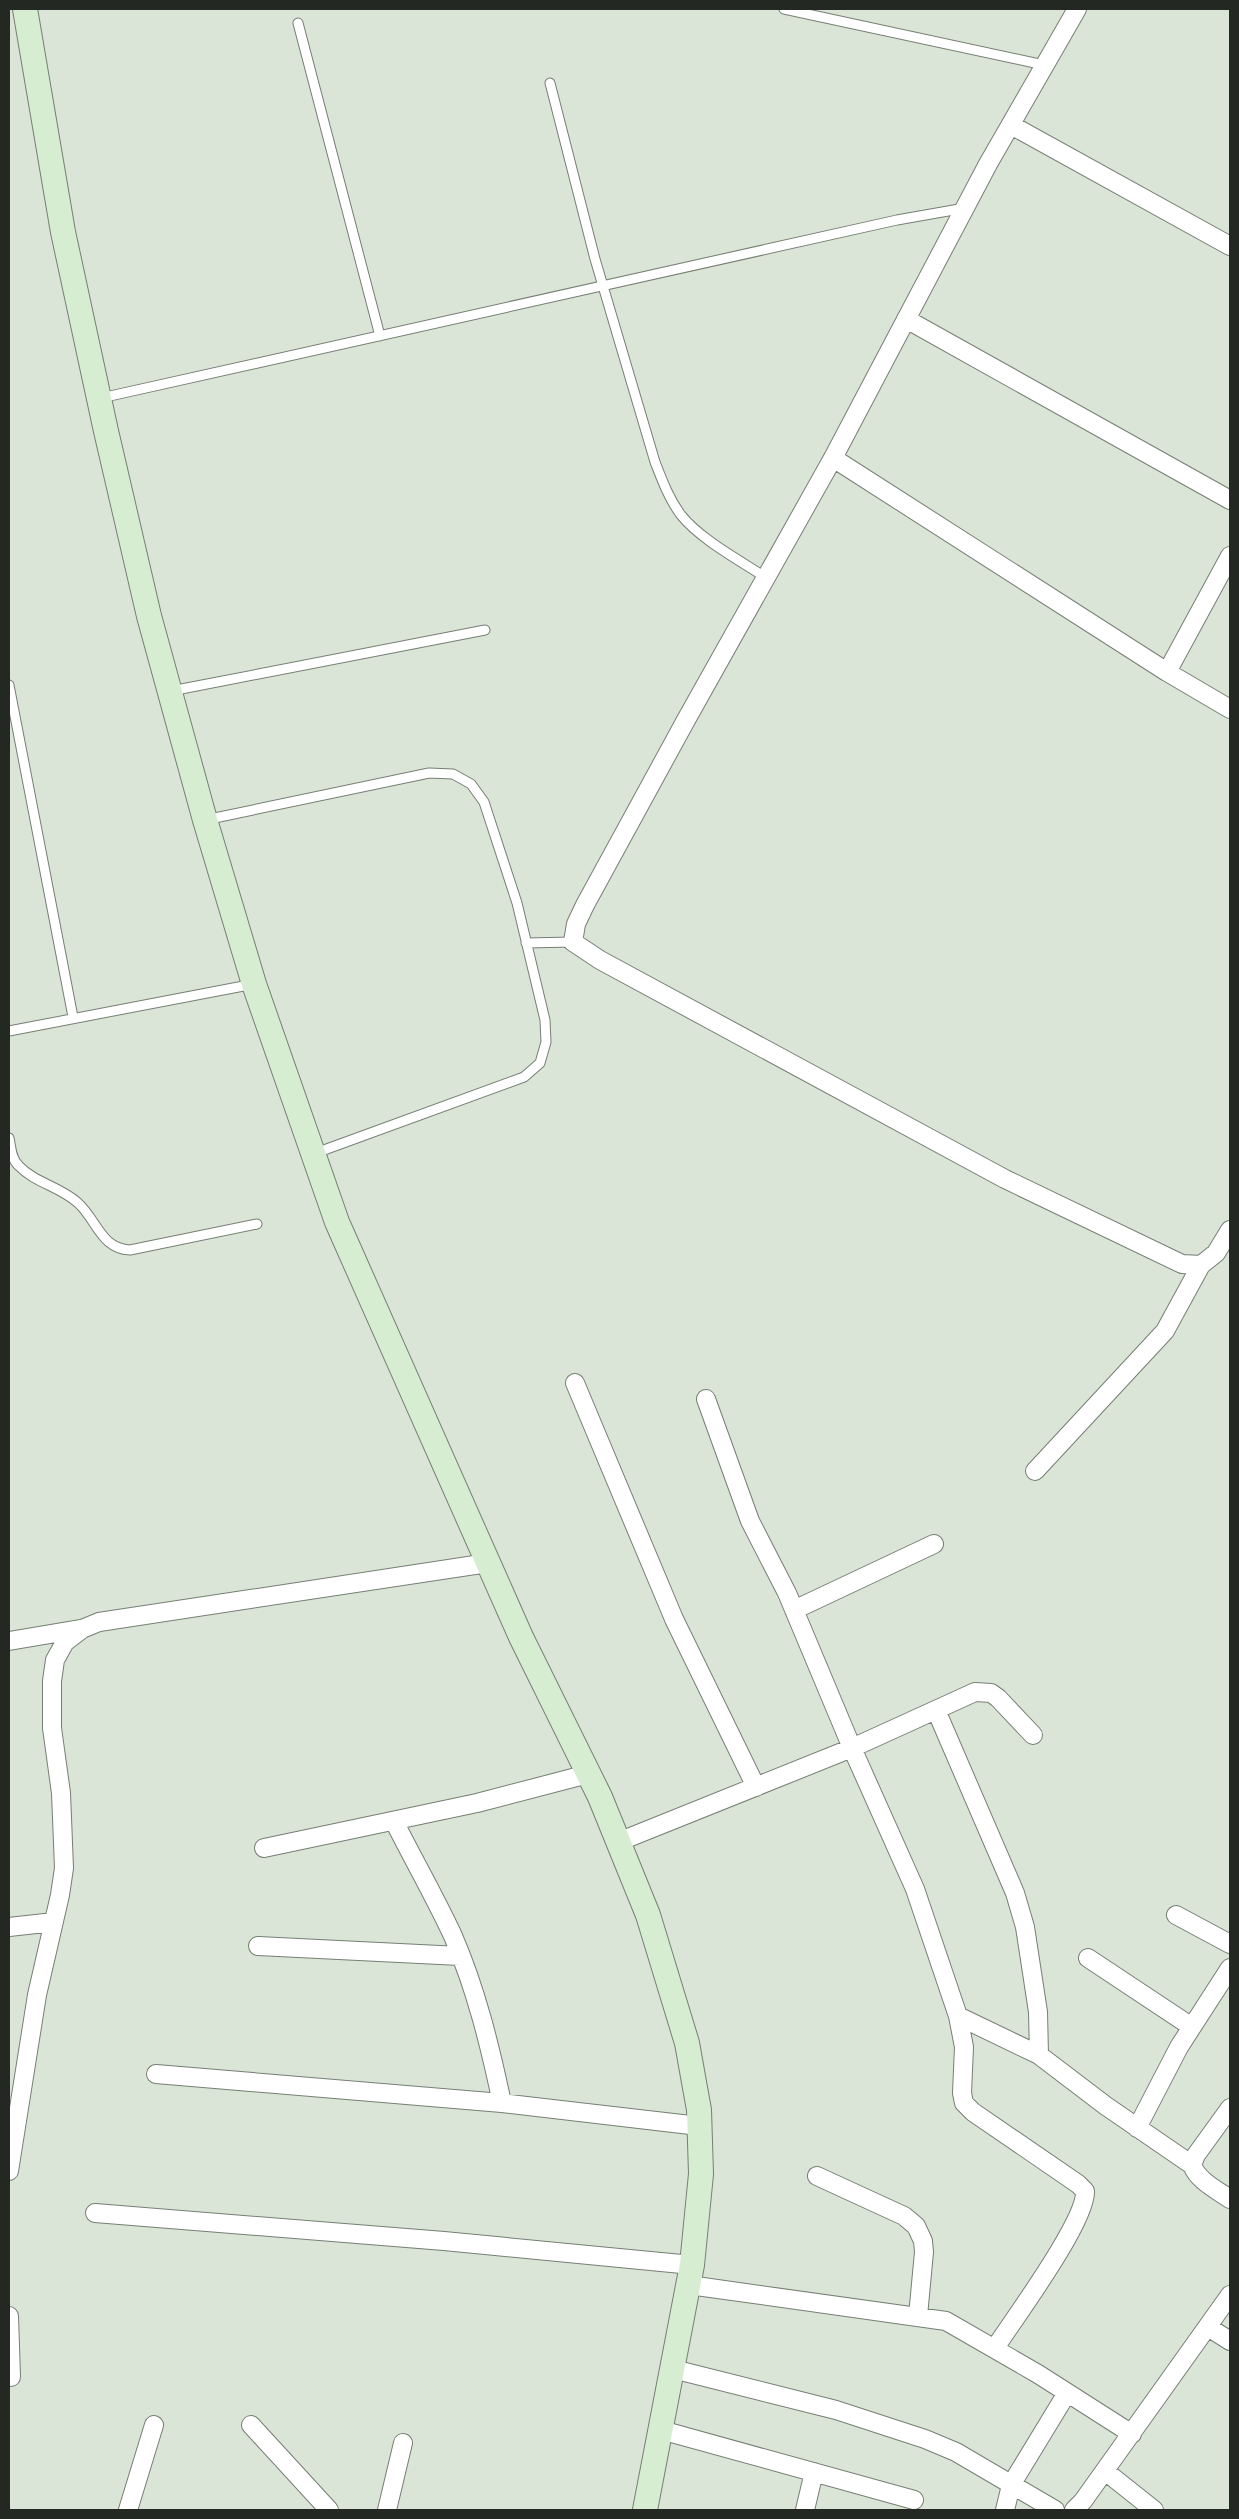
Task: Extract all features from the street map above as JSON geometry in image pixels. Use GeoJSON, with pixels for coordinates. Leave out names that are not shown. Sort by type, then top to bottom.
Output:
{"type":"FeatureCollection","features":[{"type":"Feature","properties":{"kind":"street"},"geometry":{"type":"LineString","coordinates":[[25,9],[63,232],[98,398],[170,692],[205,820],[254,984],[313,1154],[360,1278],[520,1637],[588,1774],[618,1842],[648,1915],[687,2043],[699,2126],[701,2174],[691,2275],[645,2510]]}},
{"type":"Feature","properties":{"kind":"street"},"geometry":{"type":"LineString","coordinates":[[1076,9],[966,208],[833,458],[765,577],[586,905],[576,924],[573,942],[600,960],[1005,1179],[1182,1264],[1201,1265]]}},
{"type":"Feature","properties":{"kind":"street"},"geometry":{"type":"LineString","coordinates":[[1011,125],[1230,246]]}},
{"type":"Feature","properties":{"kind":"street"},"geometry":{"type":"LineString","coordinates":[[906,319],[1230,500]]}},
{"type":"Feature","properties":{"kind":"street"},"geometry":{"type":"LineString","coordinates":[[833,458],[1167,672],[1230,709]]}},
{"type":"Feature","properties":{"kind":"street"},"geometry":{"type":"LineString","coordinates":[[1167,672],[1230,556]]}},
{"type":"Feature","properties":{"kind":"street"},"geometry":{"type":"LineString","coordinates":[[1035,1471],[1165,1331],[1201,1265],[1216,1253],[1230,1230]]}},
{"type":"Feature","properties":{"kind":"street"},"geometry":{"type":"LineString","coordinates":[[575,1383],[674,1619],[756,1787]]}},
{"type":"Feature","properties":{"kind":"street"},"geometry":{"type":"LineString","coordinates":[[706,1399],[750,1521],[794,1610],[852,1748],[915,1889],[958,2016],[964,2047],[962,2093],[964,2103],[973,2112],[1078,2184],[1085,2191],[1086,2201],[1072,2231],[995,2348]]}},
{"type":"Feature","properties":{"kind":"street"},"geometry":{"type":"LineString","coordinates":[[794,1610],[934,1544]]}},
{"type":"Feature","properties":{"kind":"street"},"geometry":{"type":"LineString","coordinates":[[9,1641],[82,1629],[99,1622],[488,1563]]}},
{"type":"Feature","properties":{"kind":"street"},"geometry":{"type":"LineString","coordinates":[[9,2171],[37,1995],[64,1868],[60,1794],[52,1728],[52,1681],[55,1660],[65,1642],[82,1629]]}},
{"type":"Feature","properties":{"kind":"street"},"geometry":{"type":"LineString","coordinates":[[618,1842],[852,1748],[975,1692],[991,1693],[1033,1735]]}},
{"type":"Feature","properties":{"kind":"street"},"geometry":{"type":"LineString","coordinates":[[936,1710],[1015,1893],[1025,1927],[1038,2012],[1039,2055]]}},
{"type":"Feature","properties":{"kind":"street"},"geometry":{"type":"LineString","coordinates":[[264,1848],[477,1803],[588,1774]]}},
{"type":"Feature","properties":{"kind":"street"},"geometry":{"type":"LineString","coordinates":[[394,1821],[452,1935],[470,1981],[492,2056],[502,2103]]}},
{"type":"Feature","properties":{"kind":"street"},"geometry":{"type":"LineString","coordinates":[[1176,1915],[1230,1944]]}},
{"type":"Feature","properties":{"kind":"street"},"geometry":{"type":"LineString","coordinates":[[9,1926],[54,1922]]}},
{"type":"Feature","properties":{"kind":"street"},"geometry":{"type":"LineString","coordinates":[[258,1946],[460,1956]]}},
{"type":"Feature","properties":{"kind":"street"},"geometry":{"type":"LineString","coordinates":[[1088,1958],[1192,2027]]}},
{"type":"Feature","properties":{"kind":"street"},"geometry":{"type":"LineString","coordinates":[[1137,2128],[1192,2027],[1230,1968]]}},
{"type":"Feature","properties":{"kind":"street"},"geometry":{"type":"LineString","coordinates":[[958,2016],[1039,2055],[1137,2128],[1192,2165],[1195,2172],[1208,2184],[1230,2199]]}},
{"type":"Feature","properties":{"kind":"street"},"geometry":{"type":"LineString","coordinates":[[156,2074],[502,2103],[699,2126]]}},
{"type":"Feature","properties":{"kind":"street"},"geometry":{"type":"LineString","coordinates":[[1192,2165],[1196,2155],[1230,2108]]}},
{"type":"Feature","properties":{"kind":"street"},"geometry":{"type":"LineString","coordinates":[[817,2176],[904,2216],[916,2226],[923,2241],[924,2252],[918,2316]]}},
{"type":"Feature","properties":{"kind":"street"},"geometry":{"type":"LineString","coordinates":[[95,2213],[444,2241],[691,2275],[946,2321],[995,2348],[1132,2434]]}},
{"type":"Feature","properties":{"kind":"street"},"geometry":{"type":"LineString","coordinates":[[1074,2510],[1132,2434],[1230,2295]]}},
{"type":"Feature","properties":{"kind":"street"},"geometry":{"type":"LineString","coordinates":[[9,2316],[11,2377]]}},
{"type":"Feature","properties":{"kind":"street"},"geometry":{"type":"LineString","coordinates":[[1208,2327],[1230,2341]]}},
{"type":"Feature","properties":{"kind":"street"},"geometry":{"type":"LineString","coordinates":[[673,2369],[836,2410],[925,2439],[956,2452],[1054,2510]]}},
{"type":"Feature","properties":{"kind":"street"},"geometry":{"type":"LineString","coordinates":[[1005,2510],[1011,2485],[1067,2393]]}},
{"type":"Feature","properties":{"kind":"street"},"geometry":{"type":"LineString","coordinates":[[128,2510],[154,2424]]}},
{"type":"Feature","properties":{"kind":"street"},"geometry":{"type":"LineString","coordinates":[[251,2425],[329,2510]]}},
{"type":"Feature","properties":{"kind":"street"},"geometry":{"type":"LineString","coordinates":[[661,2430],[914,2500]]}},
{"type":"Feature","properties":{"kind":"street"},"geometry":{"type":"LineString","coordinates":[[387,2510],[403,2443]]}},
{"type":"Feature","properties":{"kind":"street"},"geometry":{"type":"LineString","coordinates":[[1105,2471],[1154,2510]]}},
{"type":"Feature","properties":{"kind":"street"},"geometry":{"type":"LineString","coordinates":[[805,2510],[814,2472]]}},
{"type":"Feature","properties":{"kind":"lane"},"geometry":{"type":"LineString","coordinates":[[784,9],[1044,65]]}},
{"type":"Feature","properties":{"kind":"lane"},"geometry":{"type":"LineString","coordinates":[[298,24],[380,336]]}},
{"type":"Feature","properties":{"kind":"lane"},"geometry":{"type":"LineString","coordinates":[[550,83],[603,287],[655,462],[666,490],[681,515],[694,527],[765,577]]}},
{"type":"Feature","properties":{"kind":"lane"},"geometry":{"type":"LineString","coordinates":[[98,398],[897,220],[966,208]]}},
{"type":"Feature","properties":{"kind":"lane"},"geometry":{"type":"LineString","coordinates":[[170,692],[485,630]]}},
{"type":"Feature","properties":{"kind":"lane"},"geometry":{"type":"LineString","coordinates":[[9,685],[73,1017]]}},
{"type":"Feature","properties":{"kind":"lane"},"geometry":{"type":"LineString","coordinates":[[205,820],[429,773],[453,774],[470,784],[484,802],[517,903],[545,1020],[546,1042],[540,1063],[524,1077],[313,1154]]}},
{"type":"Feature","properties":{"kind":"lane"},"geometry":{"type":"LineString","coordinates":[[526,943],[573,942]]}},
{"type":"Feature","properties":{"kind":"lane"},"geometry":{"type":"LineString","coordinates":[[9,1031],[73,1017],[156,1004],[254,984]]}},
{"type":"Feature","properties":{"kind":"lane"},"geometry":{"type":"LineString","coordinates":[[9,1138],[14,1160],[19,1166],[28,1174],[55,1186],[80,1204],[106,1241],[120,1250],[130,1250],[257,1224]]}}]}
